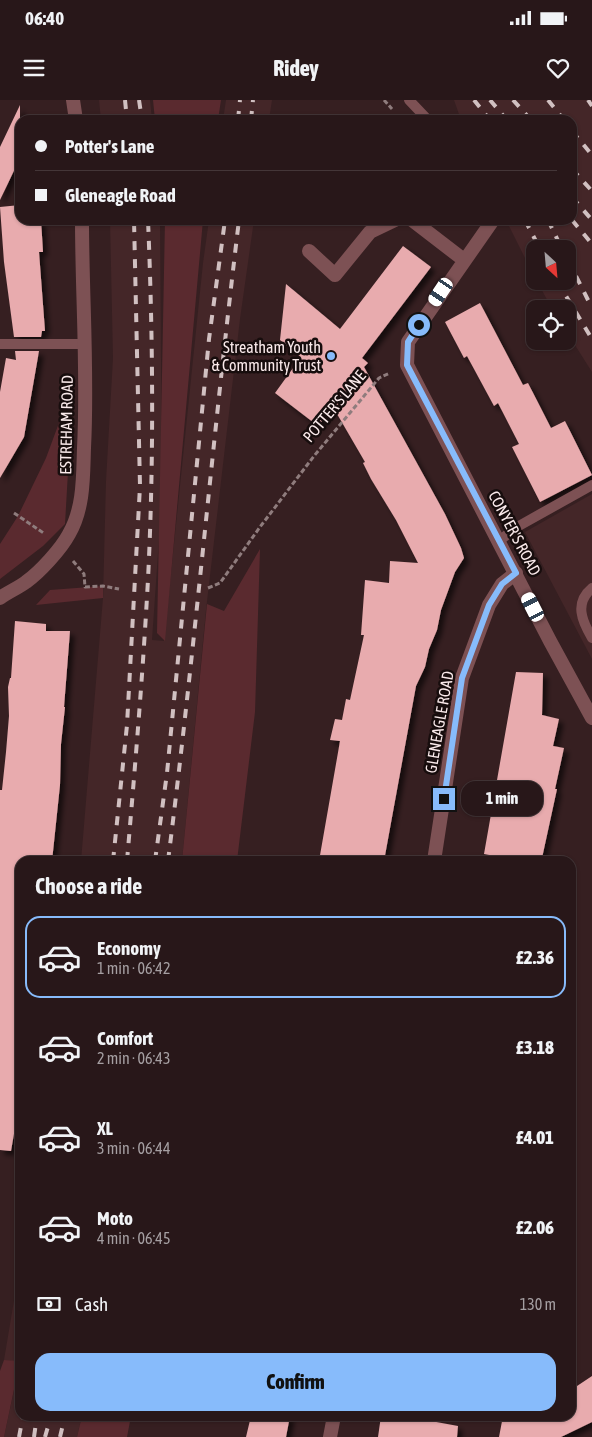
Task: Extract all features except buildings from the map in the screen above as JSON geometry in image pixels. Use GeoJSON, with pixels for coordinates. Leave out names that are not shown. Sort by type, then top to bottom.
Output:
{"type":"FeatureCollection","features":[{"type":"Feature","properties":{"kind":"street"},"geometry":{"type":"LineString","coordinates":[[73,100],[75,115]]}},
{"type":"Feature","properties":{"kind":"street","name":"ESTREHAM ROAD"},"geometry":{"type":"LineString","coordinates":[[0,598],[26,582],[61,547],[74,524],[78,512],[82,484],[85,429],[86,344],[82,225]]}},
{"type":"Feature","properties":{"kind":"street"},"geometry":{"type":"LineString","coordinates":[[309,251],[335,275],[370,232],[385,225]]}},
{"type":"Feature","properties":{"kind":"street"},"geometry":{"type":"LineString","coordinates":[[418,225],[464,260]]}},
{"type":"Feature","properties":{"kind":"street"},"geometry":{"type":"LineString","coordinates":[[407,365],[408,342],[489,225]]}},
{"type":"Feature","properties":{"kind":"street","name":"CONYER'S ROAD"},"geometry":{"type":"LineString","coordinates":[[407,365],[592,718]]}},
{"type":"Feature","properties":{"kind":"street","name":"GLENEAGLE ROAD"},"geometry":{"type":"LineString","coordinates":[[435,856],[462,678],[489,605],[502,584],[516,573]]}},
{"type":"Feature","properties":{"kind":"street"},"geometry":{"type":"LineString","coordinates":[[330,1437],[333,1421]]}},
{"type":"Feature","properties":{"kind":"lane"},"geometry":{"type":"LineString","coordinates":[[409,100],[423,115]]}},
{"type":"Feature","properties":{"kind":"lane"},"geometry":{"type":"LineString","coordinates":[[0,344],[86,344]]}},
{"type":"Feature","properties":{"kind":"lane"},"geometry":{"type":"LineString","coordinates":[[499,541],[517,527],[592,485]]}},
{"type":"Feature","properties":{"kind":"lane"},"geometry":{"type":"LineString","coordinates":[[592,588],[585,594],[581,606],[582,618],[592,638]]}},
{"type":"Feature","properties":{"kind":"path","name":"POTTER'S LANE"},"geometry":{"type":"LineString","coordinates":[[208,588],[220,583],[260,526],[314,456],[379,378],[407,365]]}},
{"type":"Feature","properties":{"kind":"path"},"geometry":{"type":"LineString","coordinates":[[14,513],[61,547]]}},
{"type":"Feature","properties":{"kind":"path"},"geometry":{"type":"LineString","coordinates":[[73,560],[84,574],[85,587],[103,586],[119,589]]}},
{"type":"Feature","properties":{"kind":"shaded area"},"geometry":{"type":"Polygon","coordinates":[[[99,100],[150,100],[152,115],[100,115],[99,100]]]}},
{"type":"Feature","properties":{"kind":"shaded area"},"geometry":{"type":"Polygon","coordinates":[[[153,100],[221,100],[219,115],[154,115],[153,100]]]}},
{"type":"Feature","properties":{"kind":"shaded area"},"geometry":{"type":"Polygon","coordinates":[[[226,100],[272,100],[270,115],[224,115],[226,100]]]}},
{"type":"Feature","properties":{"kind":"shaded area"},"geometry":{"type":"Polygon","coordinates":[[[454,100],[592,100],[592,372],[576,347],[576,300],[547,300],[542,290],[576,290],[576,240],[526,240],[526,260],[508,225],[577,225],[577,115],[459,115],[454,100]]]}},
{"type":"Feature","properties":{"kind":"shaded area"},"geometry":{"type":"Polygon","coordinates":[[[110,225],[160,225],[162,496],[152,640],[164,641],[208,225],[253,225],[240,319],[206,610],[182,856],[81,856],[103,598],[106,481],[113,358],[110,225]]]}},
{"type":"Feature","properties":{"kind":"shaded area"},"geometry":{"type":"Polygon","coordinates":[[[165,225],[203,225],[165,641],[157,633],[165,225]]]}},
{"type":"Feature","properties":{"kind":"shaded area"},"geometry":{"type":"Polygon","coordinates":[[[73,385],[65,524],[43,546],[0,579],[0,544],[18,516],[46,458],[73,385]]]}},
{"type":"Feature","properties":{"kind":"shaded area"},"geometry":{"type":"Polygon","coordinates":[[[592,494],[592,659],[525,532],[592,494]]]}},
{"type":"Feature","properties":{"kind":"shaded area"},"geometry":{"type":"Polygon","coordinates":[[[260,549],[255,712],[238,856],[182,856],[207,604],[224,611],[260,549]]]}},
{"type":"Feature","properties":{"kind":"shaded area"},"geometry":{"type":"Polygon","coordinates":[[[103,586],[103,598],[36,605],[50,590],[103,586]]]}},
{"type":"Feature","properties":{"kind":"shaded area"},"geometry":{"type":"Polygon","coordinates":[[[15,1295],[15,1361],[4,1360],[15,1295]]]}},
{"type":"Feature","properties":{"kind":"shaded area"},"geometry":{"type":"Polygon","coordinates":[[[4,1360],[15,1361],[15,1385],[4,1437],[0,1437],[0,1371],[4,1360]]]}},
{"type":"Feature","properties":{"kind":"shaded area"},"geometry":{"type":"Polygon","coordinates":[[[15,1385],[15,1421],[81,1421],[77,1437],[4,1437],[15,1385]]]}},
{"type":"Feature","properties":{"kind":"shaded area"},"geometry":{"type":"Polygon","coordinates":[[[81,1421],[130,1421],[127,1437],[77,1437],[81,1421]]]}},
{"type":"Feature","properties":{"kind":"railway"},"geometry":{"type":"LineString","coordinates":[[125,100],[126,115]]}},
{"type":"Feature","properties":{"kind":"railway"},"geometry":{"type":"LineString","coordinates":[[139,100],[141,115]]}},
{"type":"Feature","properties":{"kind":"railway"},"geometry":{"type":"LineString","coordinates":[[238,115],[240,100]]}},
{"type":"Feature","properties":{"kind":"railway"},"geometry":{"type":"LineString","coordinates":[[252,115],[253,100]]}},
{"type":"Feature","properties":{"kind":"railway"},"geometry":{"type":"LineString","coordinates":[[474,100],[486,115]]}},
{"type":"Feature","properties":{"kind":"railway"},"geometry":{"type":"LineString","coordinates":[[490,100],[503,115]]}},
{"type":"Feature","properties":{"kind":"railway"},"geometry":{"type":"LineString","coordinates":[[513,100],[526,115]]}},
{"type":"Feature","properties":{"kind":"railway"},"geometry":{"type":"LineString","coordinates":[[548,100],[560,115]]}},
{"type":"Feature","properties":{"kind":"railway"},"geometry":{"type":"LineString","coordinates":[[588,100],[592,106]]}},
{"type":"Feature","properties":{"kind":"railway"},"geometry":{"type":"LineString","coordinates":[[577,137],[592,155]]}},
{"type":"Feature","properties":{"kind":"railway"},"geometry":{"type":"LineString","coordinates":[[577,174],[592,191]]}},
{"type":"Feature","properties":{"kind":"railway"},"geometry":{"type":"LineString","coordinates":[[577,203],[592,220]]}},
{"type":"Feature","properties":{"kind":"railway"},"geometry":{"type":"LineString","coordinates":[[114,856],[127,725],[140,486],[134,225]]}},
{"type":"Feature","properties":{"kind":"railway"},"geometry":{"type":"LineString","coordinates":[[127,856],[146,614],[150,534],[152,399],[148,225]]}},
{"type":"Feature","properties":{"kind":"railway"},"geometry":{"type":"LineString","coordinates":[[156,856],[167,773],[209,339],[224,225]]}},
{"type":"Feature","properties":{"kind":"railway"},"geometry":{"type":"LineString","coordinates":[[169,856],[238,225]]}},
{"type":"Feature","properties":{"kind":"railway"},"geometry":{"type":"LineString","coordinates":[[528,225],[535,240]]}},
{"type":"Feature","properties":{"kind":"railway"},"geometry":{"type":"LineString","coordinates":[[550,225],[558,240]]}},
{"type":"Feature","properties":{"kind":"railway"},"geometry":{"type":"LineString","coordinates":[[576,225],[592,244]]}},
{"type":"Feature","properties":{"kind":"railway"},"geometry":{"type":"LineString","coordinates":[[576,276],[592,308]]}},
{"type":"Feature","properties":{"kind":"railway"},"geometry":{"type":"LineString","coordinates":[[562,290],[592,339]]}},
{"type":"Feature","properties":{"kind":"railway"},"geometry":{"type":"LineString","coordinates":[[19,1437],[22,1421]]}},
{"type":"Feature","properties":{"kind":"railway"},"geometry":{"type":"LineString","coordinates":[[34,1437],[36,1421]]}},
{"type":"Feature","properties":{"kind":"railway"},"geometry":{"type":"LineString","coordinates":[[45,1437],[50,1421]]}},
{"type":"Feature","properties":{"kind":"railway"},"geometry":{"type":"LineString","coordinates":[[60,1437],[64,1421]]}},
{"type":"Feature","properties":{"kind":"place","name":"Streatham Youth & Community Trust"},"geometry":{"type":"Point","coordinates":[331,356]}},
{"type":"Feature","properties":{"kind":"route"},"geometry":{"type":"LineString","coordinates":[[419,325],[408,342],[407,365],[516,573],[502,584],[489,605],[462,678],[444,799]]}}]}
